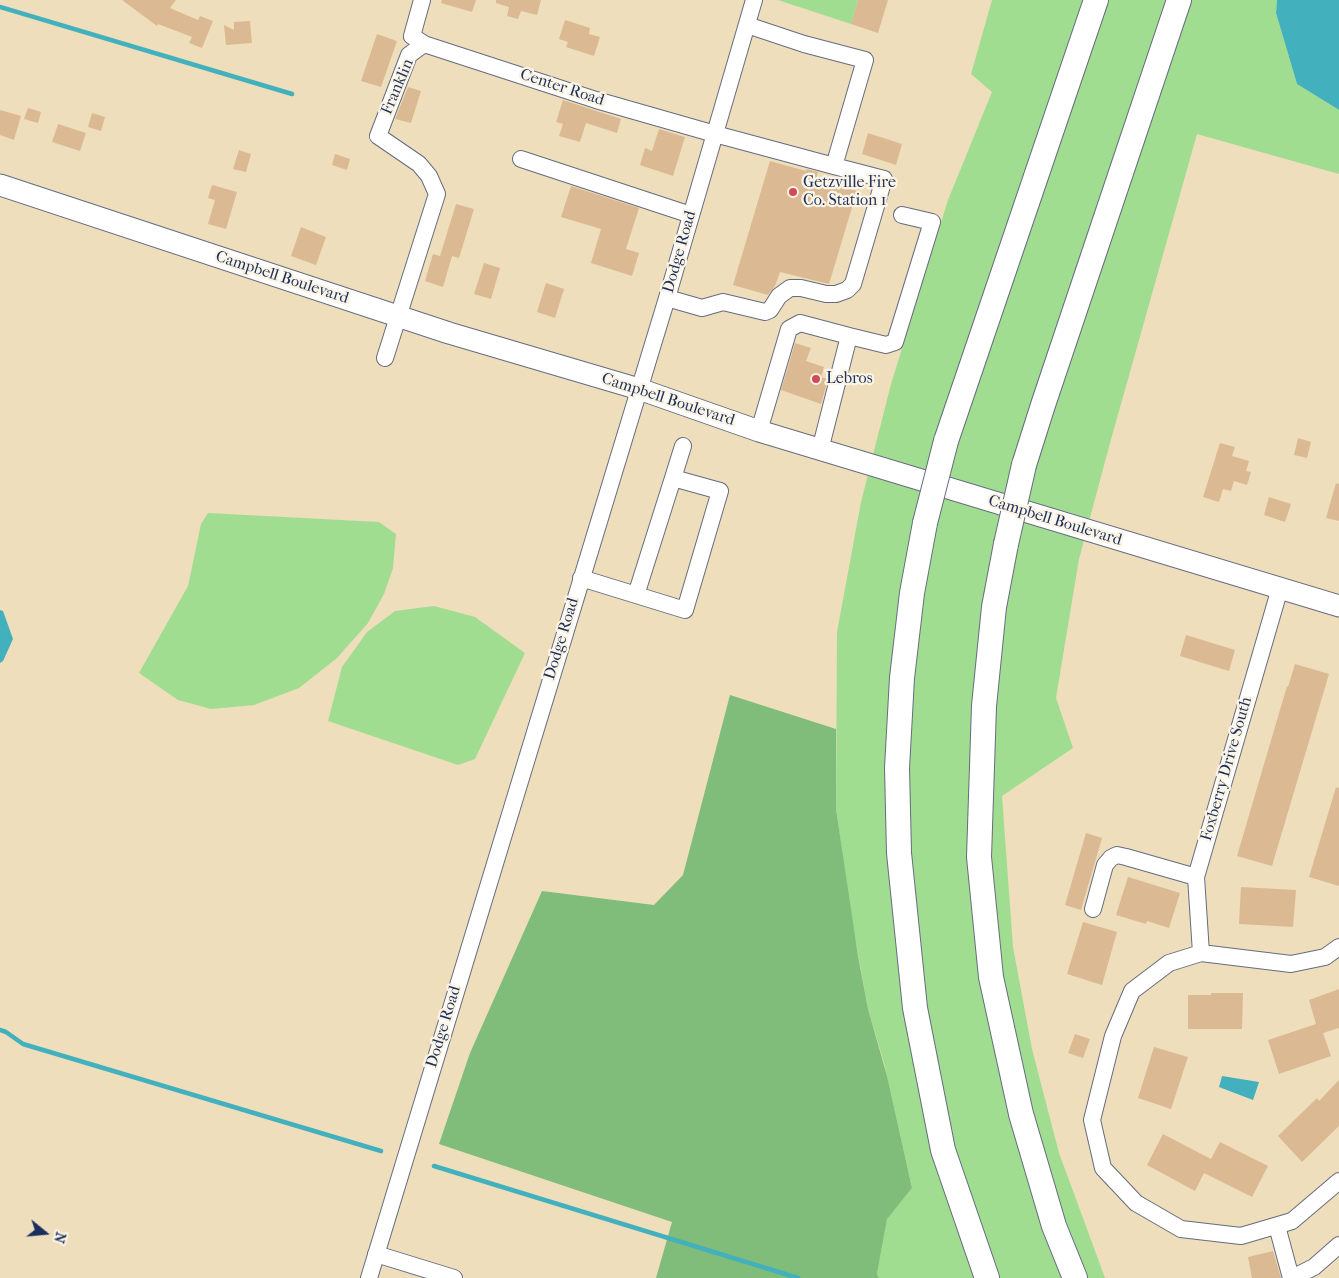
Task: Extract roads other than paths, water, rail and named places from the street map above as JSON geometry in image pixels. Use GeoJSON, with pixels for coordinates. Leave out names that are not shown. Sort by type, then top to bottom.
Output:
{"type":"FeatureCollection","features":[{"type":"Feature","properties":{"kind":"highway"},"geometry":{"type":"LineString","coordinates":[[987,1278],[943,1150],[915,1008],[899,853],[897,768],[902,678],[912,593],[925,523],[946,441],[1096,0]]}},
{"type":"Feature","properties":{"kind":"highway"},"geometry":{"type":"LineString","coordinates":[[1075,1278],[1054,1226],[1021,1114],[991,977],[979,857],[984,706],[994,607],[1024,465],[1179,0]]}},
{"type":"Feature","properties":{"kind":"main road","name":"Campbell Boulevard"},"geometry":{"type":"LineString","coordinates":[[0,185],[449,333],[639,389],[759,431],[1339,606]]}},
{"type":"Feature","properties":{"kind":"street"},"geometry":{"type":"LineString","coordinates":[[418,40],[422,0]]}},
{"type":"Feature","properties":{"kind":"street","name":"Dodge Road"},"geometry":{"type":"LineString","coordinates":[[369,1278],[667,298],[754,0]]}},
{"type":"Feature","properties":{"kind":"street"},"geometry":{"type":"LineString","coordinates":[[746,25],[804,44],[865,60],[834,166]]}},
{"type":"Feature","properties":{"kind":"street","name":"Center Road"},"geometry":{"type":"LineString","coordinates":[[418,40],[596,100],[884,179],[853,284],[847,290],[836,294],[826,294],[801,288],[790,288],[779,296],[770,310],[765,312],[723,302],[702,308],[667,298]]}},
{"type":"Feature","properties":{"kind":"street","name":"Franklin"},"geometry":{"type":"LineString","coordinates":[[399,317],[437,194],[429,176],[419,164],[378,136],[409,56],[418,40]]}},
{"type":"Feature","properties":{"kind":"street"},"geometry":{"type":"LineString","coordinates":[[521,159],[691,215]]}},
{"type":"Feature","properties":{"kind":"street"},"geometry":{"type":"LineString","coordinates":[[759,431],[789,329],[800,323],[886,345],[896,342],[932,222],[902,214]]}},
{"type":"Feature","properties":{"kind":"street"},"geometry":{"type":"LineString","coordinates":[[386,358],[399,317]]}},
{"type":"Feature","properties":{"kind":"street"},"geometry":{"type":"LineString","coordinates":[[820,450],[849,336]]}},
{"type":"Feature","properties":{"kind":"street"},"geometry":{"type":"LineString","coordinates":[[636,595],[683,446]]}},
{"type":"Feature","properties":{"kind":"street"},"geometry":{"type":"LineString","coordinates":[[581,578],[685,610],[720,491],[673,478]]}},
{"type":"Feature","properties":{"kind":"street","name":"Foxberry Drive South"},"geometry":{"type":"LineString","coordinates":[[1201,954],[1196,877],[1280,588]]}},
{"type":"Feature","properties":{"kind":"street"},"geometry":{"type":"LineString","coordinates":[[1092,909],[1105,865],[1111,858],[1117,855],[1196,877]]}},
{"type":"Feature","properties":{"kind":"street"},"geometry":{"type":"LineString","coordinates":[[1339,947],[1325,957],[1291,964],[1201,954],[1170,963],[1132,991],[1113,1036],[1092,1120],[1104,1168],[1136,1203],[1182,1229],[1241,1236],[1277,1226],[1292,1221],[1339,1181]]}},
{"type":"Feature","properties":{"kind":"street"},"geometry":{"type":"LineString","coordinates":[[1277,1226],[1291,1278],[1314,1267],[1339,1245]]}},
{"type":"Feature","properties":{"kind":"street"},"geometry":{"type":"LineString","coordinates":[[376,1254],[454,1278]]}},
{"type":"Feature","properties":{"kind":"water"},"geometry":{"type":"Polygon","coordinates":[[[1277,0],[1339,0],[1339,110],[1297,84],[1276,13],[1277,0]]]}},
{"type":"Feature","properties":{"kind":"water"},"geometry":{"type":"Polygon","coordinates":[[[0,610],[3,611],[13,639],[3,661],[0,663],[0,610]]]}},
{"type":"Feature","properties":{"kind":"water"},"geometry":{"type":"Polygon","coordinates":[[[1222,1076],[1259,1082],[1253,1100],[1219,1087],[1222,1076]]]}},
{"type":"Feature","properties":{"kind":"waterway"},"geometry":{"type":"LineString","coordinates":[[0,7],[292,94]]}},
{"type":"Feature","properties":{"kind":"waterway"},"geometry":{"type":"LineString","coordinates":[[0,1030],[23,1044],[381,1151]]}},
{"type":"Feature","properties":{"kind":"waterway"},"geometry":{"type":"LineString","coordinates":[[434,1166],[798,1278]]}},
{"type":"Feature","properties":{"kind":"place","name":"Getzville Fire Co. Station 1"},"geometry":{"type":"Point","coordinates":[793,192]}},
{"type":"Feature","properties":{"kind":"place","name":"Lebros"},"geometry":{"type":"Point","coordinates":[816,379]}}]}
